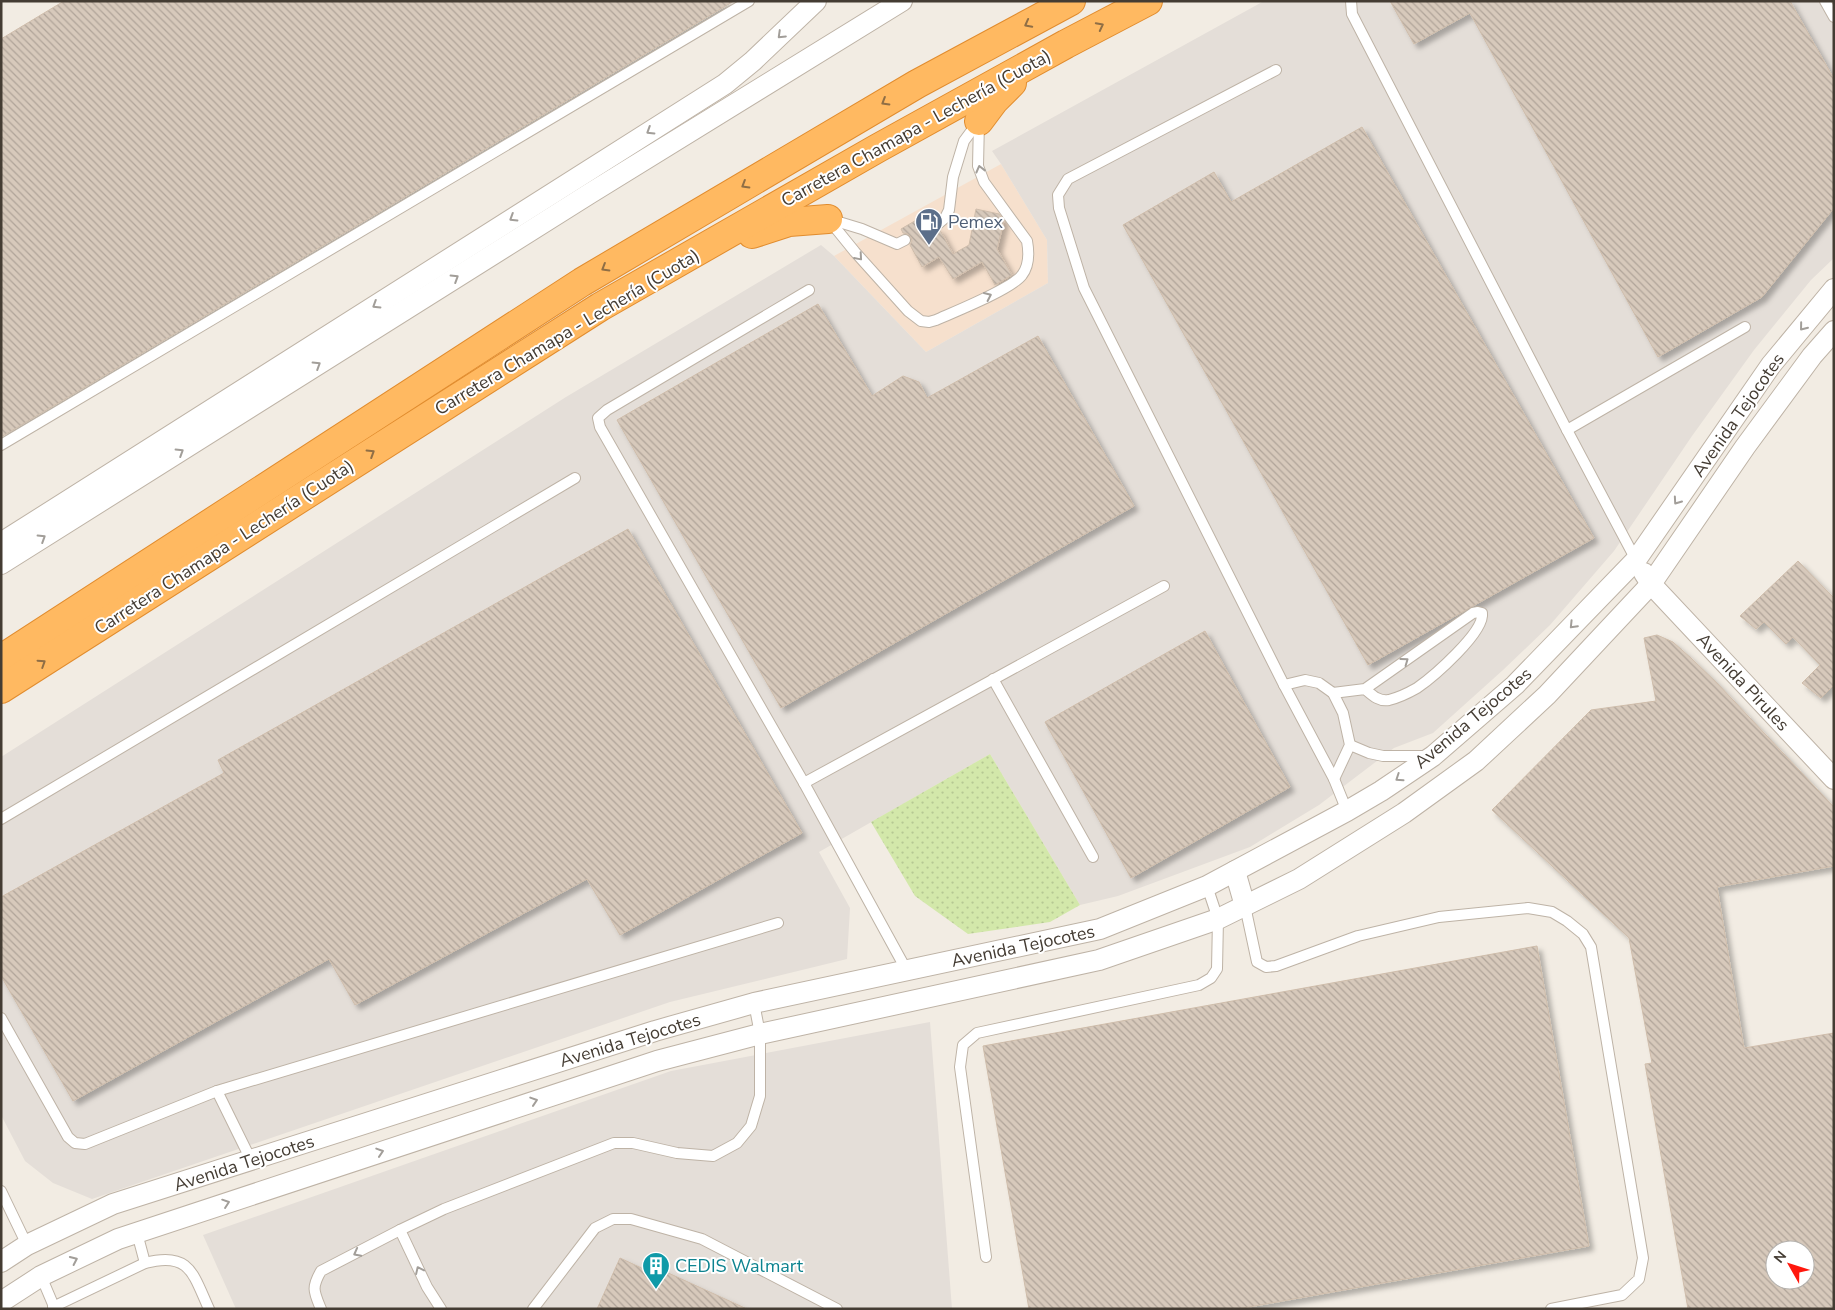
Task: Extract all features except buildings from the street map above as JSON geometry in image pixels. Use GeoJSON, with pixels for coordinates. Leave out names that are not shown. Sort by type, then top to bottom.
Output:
{"type":"FeatureCollection","features":[{"type":"Feature","properties":{"kind":"highway","name":"Carretera Chamapa - Lechería (Cuota)"},"geometry":{"type":"LineString","coordinates":[[1,659],[582,282],[917,84],[1071,1]]}},
{"type":"Feature","properties":{"kind":"highway","name":"Carretera Chamapa - Lechería (Cuota)"},"geometry":{"type":"LineString","coordinates":[[1,689],[600,307],[878,148],[1148,1]]}},
{"type":"Feature","properties":{"kind":"highway"},"geometry":{"type":"LineString","coordinates":[[979,121],[1008,86],[1066,44]]}},
{"type":"Feature","properties":{"kind":"highway"},"geometry":{"type":"LineString","coordinates":[[600,307],[670,278],[757,231],[789,222],[828,219]]}},
{"type":"Feature","properties":{"kind":"street"},"geometry":{"type":"LineString","coordinates":[[1,543],[725,84],[753,61],[816,1]]}},
{"type":"Feature","properties":{"kind":"street"},"geometry":{"type":"LineString","coordinates":[[1,564],[589,194],[902,1]]}},
{"type":"Feature","properties":{"kind":"street","name":"Avenida Tejocotes"},"geometry":{"type":"LineString","coordinates":[[1,1262],[27,1245],[113,1204],[655,1031],[754,1003],[1100,929],[1207,886],[1347,811],[1433,756],[1515,685],[1636,560],[1772,365],[1834,289]]}},
{"type":"Feature","properties":{"kind":"street","name":"Avenida Tejocotes"},"geometry":{"type":"LineString","coordinates":[[1,1302],[41,1276],[118,1240],[657,1060],[760,1034],[1099,960],[1218,919],[1299,879],[1404,814],[1476,761],[1548,695],[1652,584],[1745,447],[1812,356],[1834,331]]}},
{"type":"Feature","properties":{"kind":"street","name":"Avenida Pirules"},"geometry":{"type":"LineString","coordinates":[[1636,560],[1652,584],[1834,779]]}},
{"type":"Feature","properties":{"kind":"street"},"geometry":{"type":"LineString","coordinates":[[1235,871],[1245,906]]}},
{"type":"Feature","properties":{"kind":"lane"},"geometry":{"type":"LineString","coordinates":[[1,445],[749,1]]}},
{"type":"Feature","properties":{"kind":"lane"},"geometry":{"type":"LineString","coordinates":[[1351,1],[1352,14],[1636,560]]}},
{"type":"Feature","properties":{"kind":"lane"},"geometry":{"type":"LineString","coordinates":[[1825,1],[1834,17]]}},
{"type":"Feature","properties":{"kind":"lane"},"geometry":{"type":"LineString","coordinates":[[1276,70],[1068,179],[1058,195],[1059,208],[1084,288],[1284,685],[1334,779],[1347,811]]}},
{"type":"Feature","properties":{"kind":"lane"},"geometry":{"type":"LineString","coordinates":[[828,219],[901,304],[921,321],[929,322],[936,320],[1011,285],[1022,275],[1027,265],[1029,251],[1027,241],[984,182],[978,166],[979,121]]}},
{"type":"Feature","properties":{"kind":"lane"},"geometry":{"type":"LineString","coordinates":[[938,224],[945,218],[949,210],[953,177],[964,141],[979,121]]}},
{"type":"Feature","properties":{"kind":"lane"},"geometry":{"type":"LineString","coordinates":[[828,219],[862,229],[897,244],[905,240]]}},
{"type":"Feature","properties":{"kind":"lane"},"geometry":{"type":"LineString","coordinates":[[809,290],[606,410],[598,418],[600,427],[804,782],[907,971]]}},
{"type":"Feature","properties":{"kind":"lane"},"geometry":{"type":"LineString","coordinates":[[1567,430],[1745,327]]}},
{"type":"Feature","properties":{"kind":"lane"},"geometry":{"type":"LineString","coordinates":[[1,819],[574,478]]}},
{"type":"Feature","properties":{"kind":"lane"},"geometry":{"type":"LineString","coordinates":[[804,782],[1164,586]]}},
{"type":"Feature","properties":{"kind":"lane"},"geometry":{"type":"LineString","coordinates":[[1333,692],[1365,689],[1472,612],[1482,614],[1481,624],[1465,644],[1440,670],[1416,689],[1388,700],[1379,700],[1365,689]]}},
{"type":"Feature","properties":{"kind":"lane"},"geometry":{"type":"LineString","coordinates":[[993,679],[1093,857]]}},
{"type":"Feature","properties":{"kind":"lane"},"geometry":{"type":"LineString","coordinates":[[1284,685],[1304,680],[1320,683],[1333,692],[1343,713],[1350,745],[1334,779]]}},
{"type":"Feature","properties":{"kind":"lane"},"geometry":{"type":"LineString","coordinates":[[1350,745],[1383,756],[1433,756]]}},
{"type":"Feature","properties":{"kind":"lane"},"geometry":{"type":"LineString","coordinates":[[986,1257],[960,1067],[963,1045],[977,1033],[1198,985],[1211,978],[1217,968],[1218,919],[1207,886]]}},
{"type":"Feature","properties":{"kind":"lane"},"geometry":{"type":"LineString","coordinates":[[1245,906],[1257,962],[1266,967],[1276,966],[1358,936],[1439,917],[1528,908],[1552,912],[1583,934],[1591,947],[1644,1258],[1640,1279],[1622,1295],[1551,1309]]}},
{"type":"Feature","properties":{"kind":"lane"},"geometry":{"type":"LineString","coordinates":[[1,1018],[68,1137],[75,1143],[86,1144],[217,1091],[778,923]]}},
{"type":"Feature","properties":{"kind":"lane"},"geometry":{"type":"LineString","coordinates":[[321,1309],[313,1291],[321,1271],[444,1209],[614,1143],[634,1143],[677,1153],[713,1156],[737,1144],[751,1126],[760,1096],[760,1034],[754,1003]]}},
{"type":"Feature","properties":{"kind":"lane"},"geometry":{"type":"LineString","coordinates":[[217,1091],[251,1160]]}},
{"type":"Feature","properties":{"kind":"lane"},"geometry":{"type":"LineString","coordinates":[[1,1191],[27,1245]]}},
{"type":"Feature","properties":{"kind":"lane"},"geometry":{"type":"LineString","coordinates":[[533,1309],[595,1228],[613,1219],[631,1220],[702,1239],[837,1309]]}},
{"type":"Feature","properties":{"kind":"lane"},"geometry":{"type":"LineString","coordinates":[[400,1230],[426,1287],[441,1309]]}},
{"type":"Feature","properties":{"kind":"lane"},"geometry":{"type":"LineString","coordinates":[[137,1233],[145,1263]]}},
{"type":"Feature","properties":{"kind":"lane"},"geometry":{"type":"LineString","coordinates":[[41,1276],[54,1308],[145,1263],[161,1259],[174,1260],[184,1264],[193,1273],[209,1309]]}},
{"type":"Feature","properties":{"kind":"shaded area"},"geometry":{"type":"Polygon","coordinates":[[[1264,1],[1834,1],[1834,258],[1811,280],[1754,350],[1692,436],[1614,551],[1550,625],[1503,670],[1433,733],[1394,748],[1319,805],[1250,847],[1118,896],[1080,905],[990,754],[819,852],[850,908],[847,959],[670,1002],[92,1199],[53,1183],[25,1161],[1,1115],[1,757],[566,397],[821,245],[834,256],[926,352],[1048,283],[1047,240],[992,151],[1264,1]]]}},
{"type":"Feature","properties":{"kind":"shaded area"},"geometry":{"type":"Polygon","coordinates":[[[1001,164],[1047,240],[1048,283],[926,352],[834,256],[1001,164]]]}},
{"type":"Feature","properties":{"kind":"shaded area"},"geometry":{"type":"Polygon","coordinates":[[[930,1022],[952,1309],[236,1309],[203,1235],[671,1071],[930,1022]]]}},
{"type":"Feature","properties":{"kind":"green space"},"geometry":{"type":"Polygon","coordinates":[[[990,754],[1080,905],[1050,922],[968,934],[915,896],[871,822],[990,754]]]}},
{"type":"Feature","properties":{"kind":"place","name":"Pemex"},"geometry":{"type":"Point","coordinates":[929,246]}},
{"type":"Feature","properties":{"kind":"place","name":"CEDIS Walmart"},"geometry":{"type":"Point","coordinates":[656,1290]}}]}
